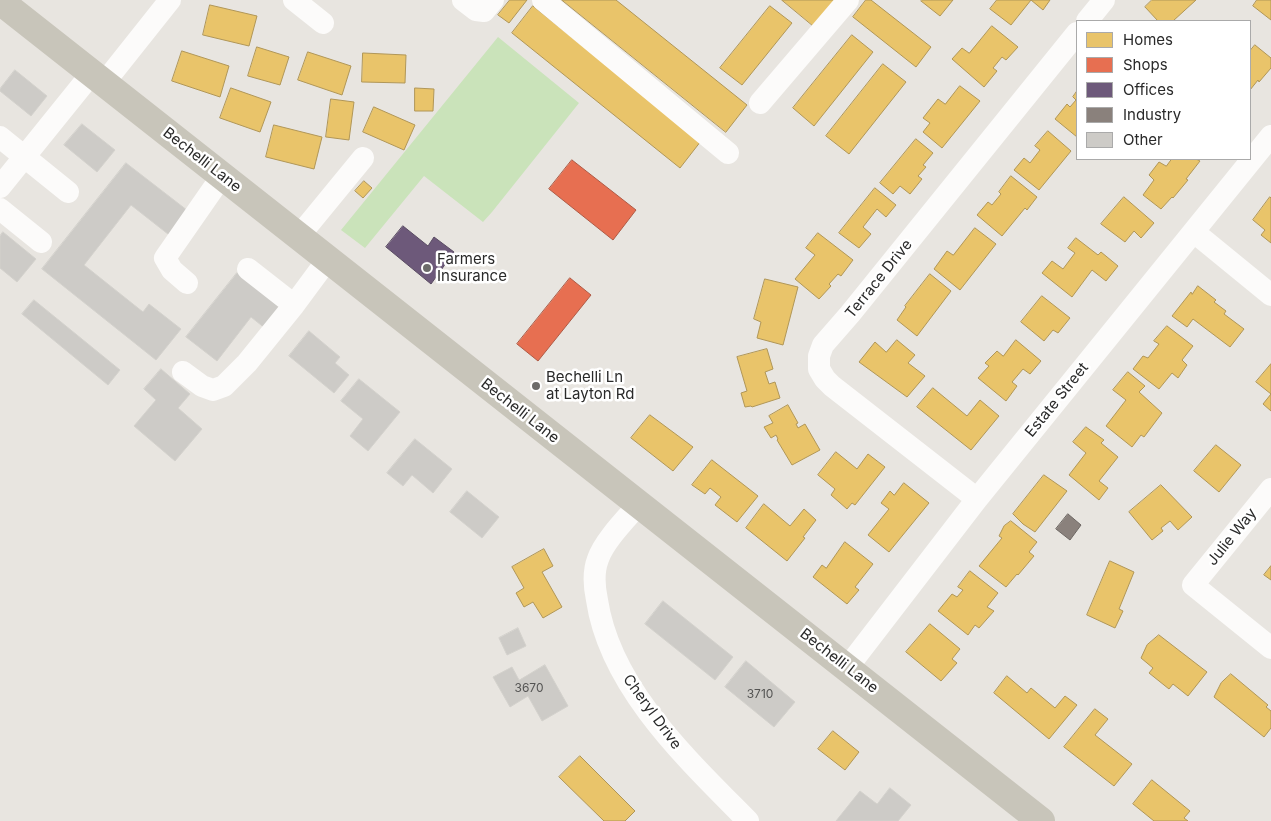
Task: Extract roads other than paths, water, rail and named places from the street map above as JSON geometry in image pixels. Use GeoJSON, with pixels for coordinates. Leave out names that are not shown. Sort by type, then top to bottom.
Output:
{"type":"FeatureCollection","features":[{"type":"Feature","properties":{"kind":"main road","name":"Bechelli Lane"},"geometry":{"type":"LineString","coordinates":[[0,0],[1041,821]]}},
{"type":"Feature","properties":{"kind":"street"},"geometry":{"type":"LineString","coordinates":[[0,187],[24,156],[170,0]]}},
{"type":"Feature","properties":{"kind":"street"},"geometry":{"type":"LineString","coordinates":[[294,0],[323,23]]}},
{"type":"Feature","properties":{"kind":"street"},"geometry":{"type":"LineString","coordinates":[[463,0],[476,10],[484,11],[493,0]]}},
{"type":"Feature","properties":{"kind":"street"},"geometry":{"type":"LineString","coordinates":[[543,0],[728,153]]}},
{"type":"Feature","properties":{"kind":"street"},"geometry":{"type":"LineString","coordinates":[[760,103],[848,0]]}},
{"type":"Feature","properties":{"kind":"street"},"geometry":{"type":"LineString","coordinates":[[1088,20],[1104,0]]}},
{"type":"Feature","properties":{"kind":"street","name":"Terrace Drive"},"geometry":{"type":"LineString","coordinates":[[977,499],[832,386],[819,369],[819,356],[823,344],[850,314],[1076,34]]}},
{"type":"Feature","properties":{"kind":"street","name":"Estate Street"},"geometry":{"type":"LineString","coordinates":[[847,668],[977,499],[1271,136]]}},
{"type":"Feature","properties":{"kind":"street"},"geometry":{"type":"LineString","coordinates":[[0,137],[68,192]]}},
{"type":"Feature","properties":{"kind":"street"},"geometry":{"type":"LineString","coordinates":[[299,236],[363,158]]}},
{"type":"Feature","properties":{"kind":"street"},"geometry":{"type":"LineString","coordinates":[[187,283],[172,270],[165,258],[222,176]]}},
{"type":"Feature","properties":{"kind":"street"},"geometry":{"type":"LineString","coordinates":[[0,209],[41,242]]}},
{"type":"Feature","properties":{"kind":"street"},"geometry":{"type":"LineString","coordinates":[[1194,232],[1271,295]]}},
{"type":"Feature","properties":{"kind":"street"},"geometry":{"type":"LineString","coordinates":[[183,372],[202,386],[214,390],[224,386],[247,364],[328,259]]}},
{"type":"Feature","properties":{"kind":"street"},"geometry":{"type":"LineString","coordinates":[[248,269],[294,305]]}},
{"type":"Feature","properties":{"kind":"street","name":"Julie Way"},"geometry":{"type":"LineString","coordinates":[[1271,489],[1193,585],[1271,648]]}},
{"type":"Feature","properties":{"kind":"street","name":"Cheryl Drive"},"geometry":{"type":"LineString","coordinates":[[639,504],[606,544],[598,557],[594,584],[598,610],[605,632],[620,668],[635,694],[687,759],[748,821]]}},
{"type":"Feature","properties":{"kind":"place","name":"Farmers Insurance"},"geometry":{"type":"Point","coordinates":[427,268]}},
{"type":"Feature","properties":{"kind":"place","name":"Bechelli Ln at Layton Rd"},"geometry":{"type":"Point","coordinates":[536,386]}}]}
